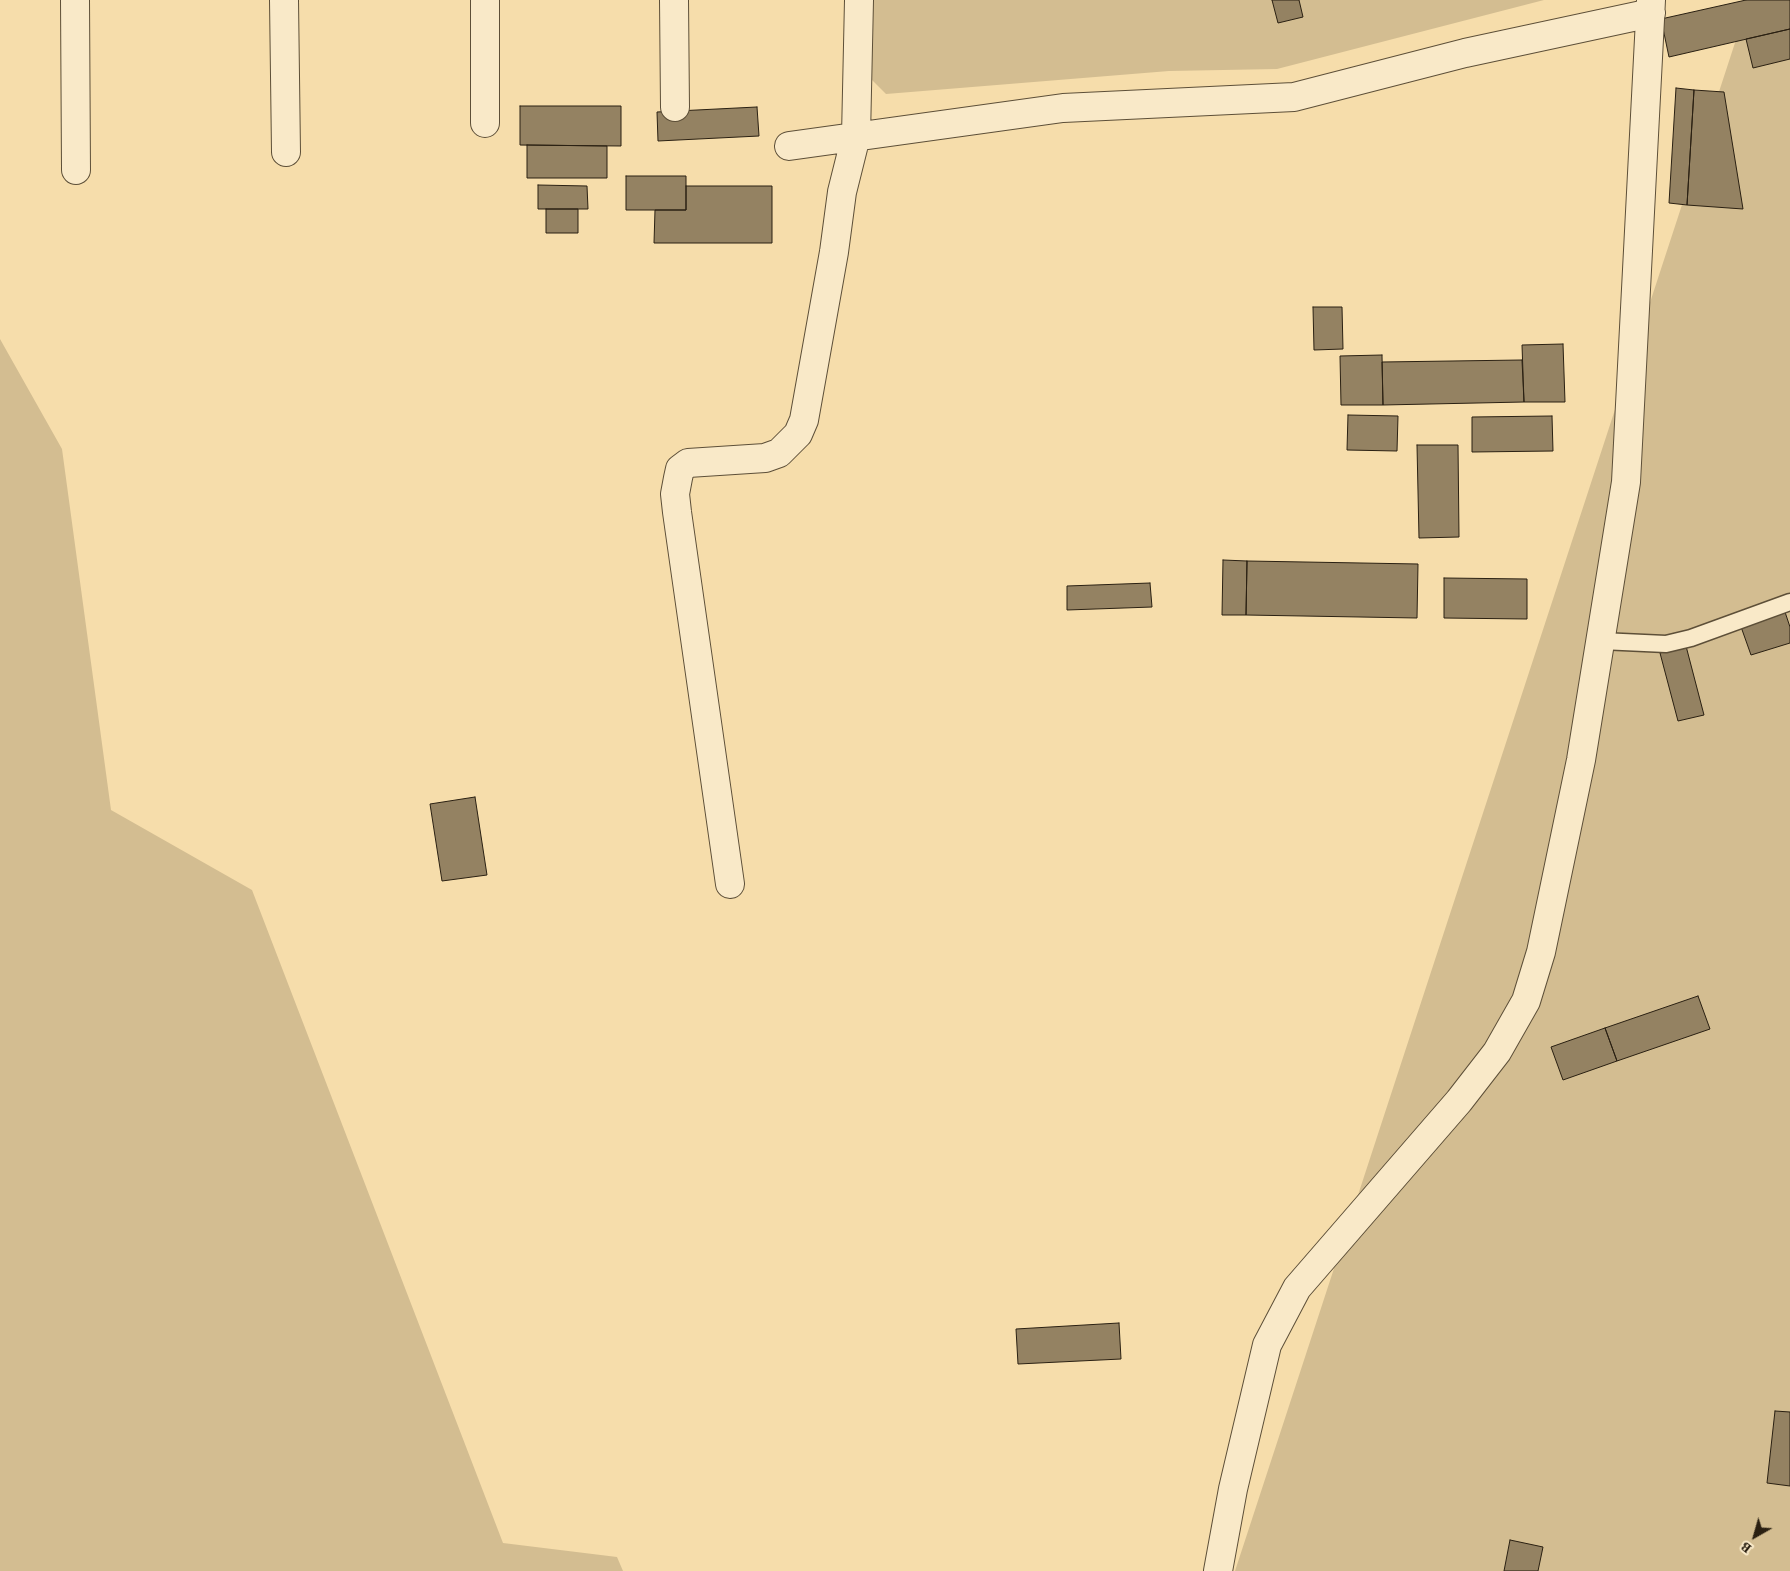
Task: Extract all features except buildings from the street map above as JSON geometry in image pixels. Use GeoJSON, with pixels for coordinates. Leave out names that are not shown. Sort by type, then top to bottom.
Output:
{"type":"FeatureCollection","features":[{"type":"Feature","properties":{"kind":"street"},"geometry":{"type":"LineString","coordinates":[[75,0],[76,170]]}},
{"type":"Feature","properties":{"kind":"street"},"geometry":{"type":"LineString","coordinates":[[284,0],[286,152]]}},
{"type":"Feature","properties":{"kind":"street"},"geometry":{"type":"LineString","coordinates":[[485,0],[485,123]]}},
{"type":"Feature","properties":{"kind":"street"},"geometry":{"type":"LineString","coordinates":[[674,0],[675,107]]}},
{"type":"Feature","properties":{"kind":"street"},"geometry":{"type":"LineString","coordinates":[[730,884],[675,494],[680,469],[688,463],[765,458],[779,453],[798,434],[804,420],[834,252],[842,192],[856,136],[859,0]]}},
{"type":"Feature","properties":{"kind":"street"},"geometry":{"type":"LineString","coordinates":[[789,146],[1064,108],[1294,97],[1651,6],[1626,482],[1581,760],[1541,952],[1526,1001],[1497,1052],[1459,1101],[1297,1288],[1267,1345],[1233,1489],[1218,1571]]}},
{"type":"Feature","properties":{"kind":"lane"},"geometry":{"type":"LineString","coordinates":[[1601,641],[1666,644],[1691,638],[1790,602]]}},
{"type":"Feature","properties":{"kind":"shaded area"},"geometry":{"type":"Polygon","coordinates":[[[868,0],[1544,0],[1277,69],[1169,71],[886,94],[868,76],[868,0]]]}},
{"type":"Feature","properties":{"kind":"shaded area"},"geometry":{"type":"Polygon","coordinates":[[[1749,0],[1790,0],[1790,1571],[1235,1571],[1749,0]]]}},
{"type":"Feature","properties":{"kind":"shaded area"},"geometry":{"type":"Polygon","coordinates":[[[0,339],[62,449],[111,810],[252,890],[503,1543],[617,1557],[623,1571],[0,1571],[0,339]]]}}]}
